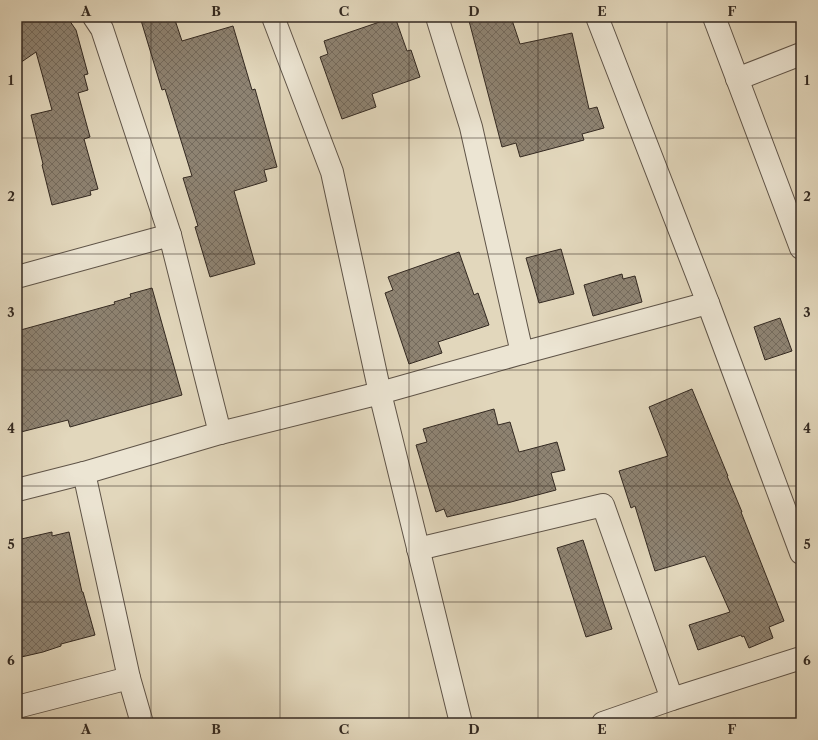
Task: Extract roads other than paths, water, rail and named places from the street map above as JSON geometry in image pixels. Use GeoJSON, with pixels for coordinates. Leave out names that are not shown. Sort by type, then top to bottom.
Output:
{"type":"FeatureCollection","features":[{"type":"Feature","properties":{"kind":"street"},"geometry":{"type":"LineString","coordinates":[[94,17],[102,29],[170,235],[220,433]]}},
{"type":"Feature","properties":{"kind":"street"},"geometry":{"type":"LineString","coordinates":[[273,17],[332,172],[380,393],[461,723]]}},
{"type":"Feature","properties":{"kind":"street"},"geometry":{"type":"LineString","coordinates":[[437,17],[471,127],[522,353]]}},
{"type":"Feature","properties":{"kind":"street"},"geometry":{"type":"LineString","coordinates":[[598,17],[708,303],[801,552]]}},
{"type":"Feature","properties":{"kind":"street"},"geometry":{"type":"LineString","coordinates":[[714,17],[801,248]]}},
{"type":"Feature","properties":{"kind":"street"},"geometry":{"type":"LineString","coordinates":[[737,79],[801,54]]}},
{"type":"Feature","properties":{"kind":"street"},"geometry":{"type":"LineString","coordinates":[[17,277],[170,235]]}},
{"type":"Feature","properties":{"kind":"street"},"geometry":{"type":"LineString","coordinates":[[17,490],[84,473],[220,433],[380,393],[708,303]]}},
{"type":"Feature","properties":{"kind":"street"},"geometry":{"type":"LineString","coordinates":[[84,473],[129,678],[142,723]]}},
{"type":"Feature","properties":{"kind":"street"},"geometry":{"type":"LineString","coordinates":[[418,549],[603,505],[672,699]]}},
{"type":"Feature","properties":{"kind":"street"},"geometry":{"type":"LineString","coordinates":[[603,723],[672,699],[801,658]]}},
{"type":"Feature","properties":{"kind":"street"},"geometry":{"type":"LineString","coordinates":[[17,707],[129,678]]}}]}
